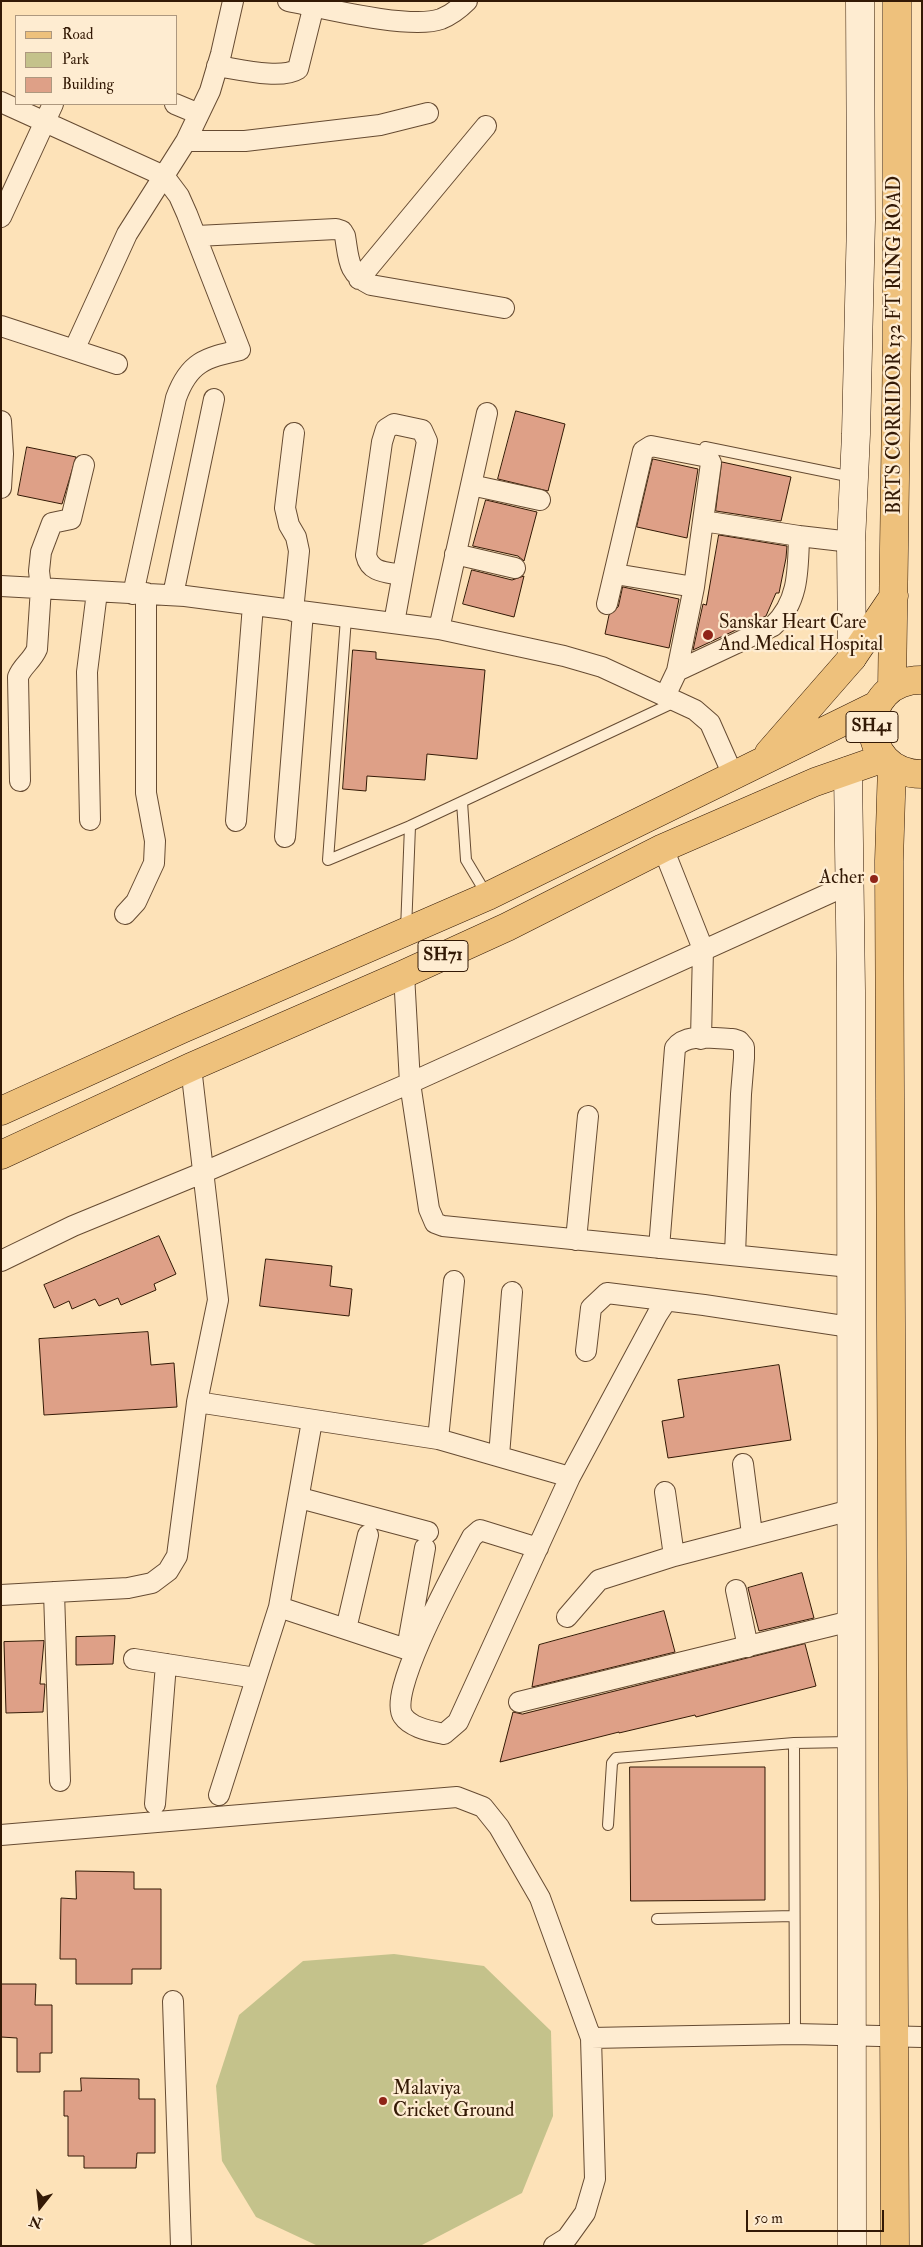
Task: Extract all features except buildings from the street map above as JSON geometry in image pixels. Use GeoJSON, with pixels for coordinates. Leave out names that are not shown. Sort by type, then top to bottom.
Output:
{"type":"FeatureCollection","features":[{"type":"Feature","properties":{"kind":"main road","name":"BRTS CORRIDOR 132 FT RING ROAD"},"geometry":{"type":"LineString","coordinates":[[885,696],[894,596],[897,339],[897,1]]}},
{"type":"Feature","properties":{"kind":"main road"},"geometry":{"type":"LineString","coordinates":[[759,763],[852,658],[894,596]]}},
{"type":"Feature","properties":{"kind":"main road","name":"SH41"},"geometry":{"type":"LineString","coordinates":[[922,680],[902,682],[885,696],[872,727],[877,749],[888,762],[902,771],[922,774]]}},
{"type":"Feature","properties":{"kind":"main road","name":"SH71"},"geometry":{"type":"LineString","coordinates":[[1,1111],[488,896],[759,763],[885,696]]}},
{"type":"Feature","properties":{"kind":"main road","name":"SH41"},"geometry":{"type":"LineString","coordinates":[[888,762],[895,2246]]}},
{"type":"Feature","properties":{"kind":"main road","name":"SH71"},"geometry":{"type":"LineString","coordinates":[[1,1155],[190,1067],[404,974],[663,848],[815,782],[848,771],[888,762]]}},
{"type":"Feature","properties":{"kind":"main road"},"geometry":{"type":"LineString","coordinates":[[488,896],[506,926]]}},
{"type":"Feature","properties":{"kind":"street"},"geometry":{"type":"LineString","coordinates":[[74,350],[127,234],[186,141],[199,114],[217,66],[233,1]]}},
{"type":"Feature","properties":{"kind":"street"},"geometry":{"type":"LineString","coordinates":[[288,1],[364,8],[421,23],[441,19],[460,8],[467,1]]}},
{"type":"Feature","properties":{"kind":"street"},"geometry":{"type":"LineString","coordinates":[[852,658],[851,542],[856,434],[861,220],[860,1]]}},
{"type":"Feature","properties":{"kind":"street"},"geometry":{"type":"LineString","coordinates":[[217,66],[274,74],[291,74],[298,69],[314,4]]}},
{"type":"Feature","properties":{"kind":"street"},"geometry":{"type":"LineString","coordinates":[[2,105],[49,113],[164,176],[179,196],[197,236],[240,350],[210,357],[193,367],[182,381],[176,398],[140,593],[146,793],[154,832],[154,863],[136,902],[125,914]]}},
{"type":"Feature","properties":{"kind":"street"},"geometry":{"type":"LineString","coordinates":[[177,105],[199,114]]}},
{"type":"Feature","properties":{"kind":"street"},"geometry":{"type":"LineString","coordinates":[[1,218],[49,113]]}},
{"type":"Feature","properties":{"kind":"street"},"geometry":{"type":"LineString","coordinates":[[186,141],[245,141],[380,125],[428,113]]}},
{"type":"Feature","properties":{"kind":"street"},"geometry":{"type":"LineString","coordinates":[[360,280],[486,126]]}},
{"type":"Feature","properties":{"kind":"street"},"geometry":{"type":"LineString","coordinates":[[197,236],[336,229],[342,231],[345,236],[352,272],[360,280],[385,289],[504,308]]}},
{"type":"Feature","properties":{"kind":"street"},"geometry":{"type":"LineString","coordinates":[[1,326],[117,364]]}},
{"type":"Feature","properties":{"kind":"street"},"geometry":{"type":"LineString","coordinates":[[173,595],[214,399]]}},
{"type":"Feature","properties":{"kind":"street"},"geometry":{"type":"LineString","coordinates":[[438,629],[487,413]]}},
{"type":"Feature","properties":{"kind":"street"},"geometry":{"type":"LineString","coordinates":[[1,421],[3,454],[1,488]]}},
{"type":"Feature","properties":{"kind":"street"},"geometry":{"type":"LineString","coordinates":[[394,623],[427,441],[422,430],[394,424],[386,429],[382,442],[366,555],[368,564],[374,570],[402,575]]}},
{"type":"Feature","properties":{"kind":"street"},"geometry":{"type":"LineString","coordinates":[[285,837],[298,612],[299,551],[296,537],[289,526],[285,508],[294,433]]}},
{"type":"Feature","properties":{"kind":"street"},"geometry":{"type":"LineString","coordinates":[[607,604],[640,458],[644,451],[651,446],[708,457],[712,464],[694,588],[672,698]]}},
{"type":"Feature","properties":{"kind":"street"},"geometry":{"type":"LineString","coordinates":[[20,781],[18,677],[21,668],[29,663],[38,649],[41,588],[39,571],[45,541],[52,523],[71,519],[84,466]]}},
{"type":"Feature","properties":{"kind":"street"},"geometry":{"type":"LineString","coordinates":[[471,485],[540,500]]}},
{"type":"Feature","properties":{"kind":"street"},"geometry":{"type":"LineString","coordinates":[[703,521],[851,542]]}},
{"type":"Feature","properties":{"kind":"street"},"geometry":{"type":"LineString","coordinates":[[678,671],[773,626],[785,615],[794,597],[799,536]]}},
{"type":"Feature","properties":{"kind":"street"},"geometry":{"type":"LineString","coordinates":[[456,554],[515,568]]}},
{"type":"Feature","properties":{"kind":"street"},"geometry":{"type":"LineString","coordinates":[[615,574],[694,588]]}},
{"type":"Feature","properties":{"kind":"street"},"geometry":{"type":"LineString","coordinates":[[1,586],[173,595],[438,629],[564,656],[602,667],[695,710],[710,723],[733,775]]}},
{"type":"Feature","properties":{"kind":"street"},"geometry":{"type":"LineString","coordinates":[[90,820],[87,672],[97,592]]}},
{"type":"Feature","properties":{"kind":"street"},"geometry":{"type":"LineString","coordinates":[[236,821],[253,605]]}},
{"type":"Feature","properties":{"kind":"street"},"geometry":{"type":"LineString","coordinates":[[848,771],[850,884],[852,2246]]}},
{"type":"Feature","properties":{"kind":"street"},"geometry":{"type":"LineString","coordinates":[[663,848],[703,949],[700,1039]]}},
{"type":"Feature","properties":{"kind":"street"},"geometry":{"type":"LineString","coordinates":[[1,1261],[73,1226],[202,1173],[410,1083],[850,884]]}},
{"type":"Feature","properties":{"kind":"street"},"geometry":{"type":"LineString","coordinates":[[404,974],[410,1083],[428,1209],[435,1223],[443,1226],[850,1267]]}},
{"type":"Feature","properties":{"kind":"street"},"geometry":{"type":"LineString","coordinates":[[659,1248],[675,1048],[680,1041],[733,1039],[739,1041],[744,1047],[734,1255]]}},
{"type":"Feature","properties":{"kind":"street"},"geometry":{"type":"LineString","coordinates":[[1,1595],[136,1586],[152,1583],[168,1571],[178,1556],[197,1402],[218,1300],[190,1067]]}},
{"type":"Feature","properties":{"kind":"street"},"geometry":{"type":"LineString","coordinates":[[576,1240],[588,1116]]}},
{"type":"Feature","properties":{"kind":"street"},"geometry":{"type":"LineString","coordinates":[[438,1439],[454,1281]]}},
{"type":"Feature","properties":{"kind":"street"},"geometry":{"type":"LineString","coordinates":[[499,1456],[512,1292]]}},
{"type":"Feature","properties":{"kind":"street"},"geometry":{"type":"LineString","coordinates":[[586,1351],[591,1308],[607,1293],[850,1327]]}},
{"type":"Feature","properties":{"kind":"street"},"geometry":{"type":"LineString","coordinates":[[300,1498],[426,1540],[411,1651],[399,1706],[402,1716],[412,1724],[444,1734],[450,1732],[458,1722],[570,1477],[657,1314],[666,1301]]}},
{"type":"Feature","properties":{"kind":"street"},"geometry":{"type":"LineString","coordinates":[[197,1402],[438,1439],[570,1477]]}},
{"type":"Feature","properties":{"kind":"street"},"geometry":{"type":"LineString","coordinates":[[219,1795],[279,1607],[300,1498],[312,1421]]}},
{"type":"Feature","properties":{"kind":"street"},"geometry":{"type":"LineString","coordinates":[[743,1464],[752,1534]]}},
{"type":"Feature","properties":{"kind":"street"},"geometry":{"type":"LineString","coordinates":[[665,1492],[674,1556]]}},
{"type":"Feature","properties":{"kind":"street"},"geometry":{"type":"LineString","coordinates":[[567,1617],[599,1580],[752,1534],[851,1510]]}},
{"type":"Feature","properties":{"kind":"street"},"geometry":{"type":"LineString","coordinates":[[411,1651],[472,1538],[480,1530],[538,1548]]}},
{"type":"Feature","properties":{"kind":"street"},"geometry":{"type":"LineString","coordinates":[[346,1629],[368,1535]]}},
{"type":"Feature","properties":{"kind":"street"},"geometry":{"type":"LineString","coordinates":[[736,1590],[748,1646]]}},
{"type":"Feature","properties":{"kind":"street"},"geometry":{"type":"LineString","coordinates":[[54,1592],[60,1781]]}},
{"type":"Feature","properties":{"kind":"street"},"geometry":{"type":"LineString","coordinates":[[279,1607],[411,1651]]}},
{"type":"Feature","properties":{"kind":"street"},"geometry":{"type":"LineString","coordinates":[[519,1702],[851,1621]]}},
{"type":"Feature","properties":{"kind":"street"},"geometry":{"type":"LineString","coordinates":[[134,1659],[256,1678]]}},
{"type":"Feature","properties":{"kind":"street"},"geometry":{"type":"LineString","coordinates":[[155,1804],[166,1664]]}},
{"type":"Feature","properties":{"kind":"street"},"geometry":{"type":"LineString","coordinates":[[1,1835],[458,1797],[483,1808],[498,1827],[540,1898],[591,2038],[595,2179],[585,2213],[567,2238],[554,2246]]}},
{"type":"Feature","properties":{"kind":"street"},"geometry":{"type":"LineString","coordinates":[[173,2001],[181,2246]]}},
{"type":"Feature","properties":{"kind":"street"},"geometry":{"type":"LineString","coordinates":[[591,2038],[795,2034],[922,2037]]}},
{"type":"Feature","properties":{"kind":"lane"},"geometry":{"type":"LineString","coordinates":[[706,446],[853,477]]}},
{"type":"Feature","properties":{"kind":"lane"},"geometry":{"type":"LineString","coordinates":[[346,618],[328,860],[462,802],[672,698]]}},
{"type":"Feature","properties":{"kind":"lane"},"geometry":{"type":"LineString","coordinates":[[462,802],[466,860],[488,896]]}},
{"type":"Feature","properties":{"kind":"lane"},"geometry":{"type":"LineString","coordinates":[[406,931],[410,826]]}},
{"type":"Feature","properties":{"kind":"lane"},"geometry":{"type":"LineString","coordinates":[[608,1825],[612,1763],[616,1758],[794,1743],[851,1742]]}},
{"type":"Feature","properties":{"kind":"lane"},"geometry":{"type":"LineString","coordinates":[[794,1743],[795,2034]]}},
{"type":"Feature","properties":{"kind":"lane"},"geometry":{"type":"LineString","coordinates":[[657,1919],[794,1916]]}},
{"type":"Feature","properties":{"kind":"green space"},"geometry":{"type":"Polygon","coordinates":[[[394,1954],[484,1966],[551,2031],[553,2116],[522,2193],[420,2246],[318,2246],[256,2217],[222,2161],[216,2086],[239,2015],[303,1961],[394,1954]]]}},
{"type":"Feature","properties":{"kind":"place","name":"Sanskar Heart Care And Medical Hospital"},"geometry":{"type":"Point","coordinates":[708,635]}},
{"type":"Feature","properties":{"kind":"place","name":"Acher"},"geometry":{"type":"Point","coordinates":[874,879]}},
{"type":"Feature","properties":{"kind":"place","name":"Malaviya Cricket Ground"},"geometry":{"type":"Point","coordinates":[383,2101]}}]}
